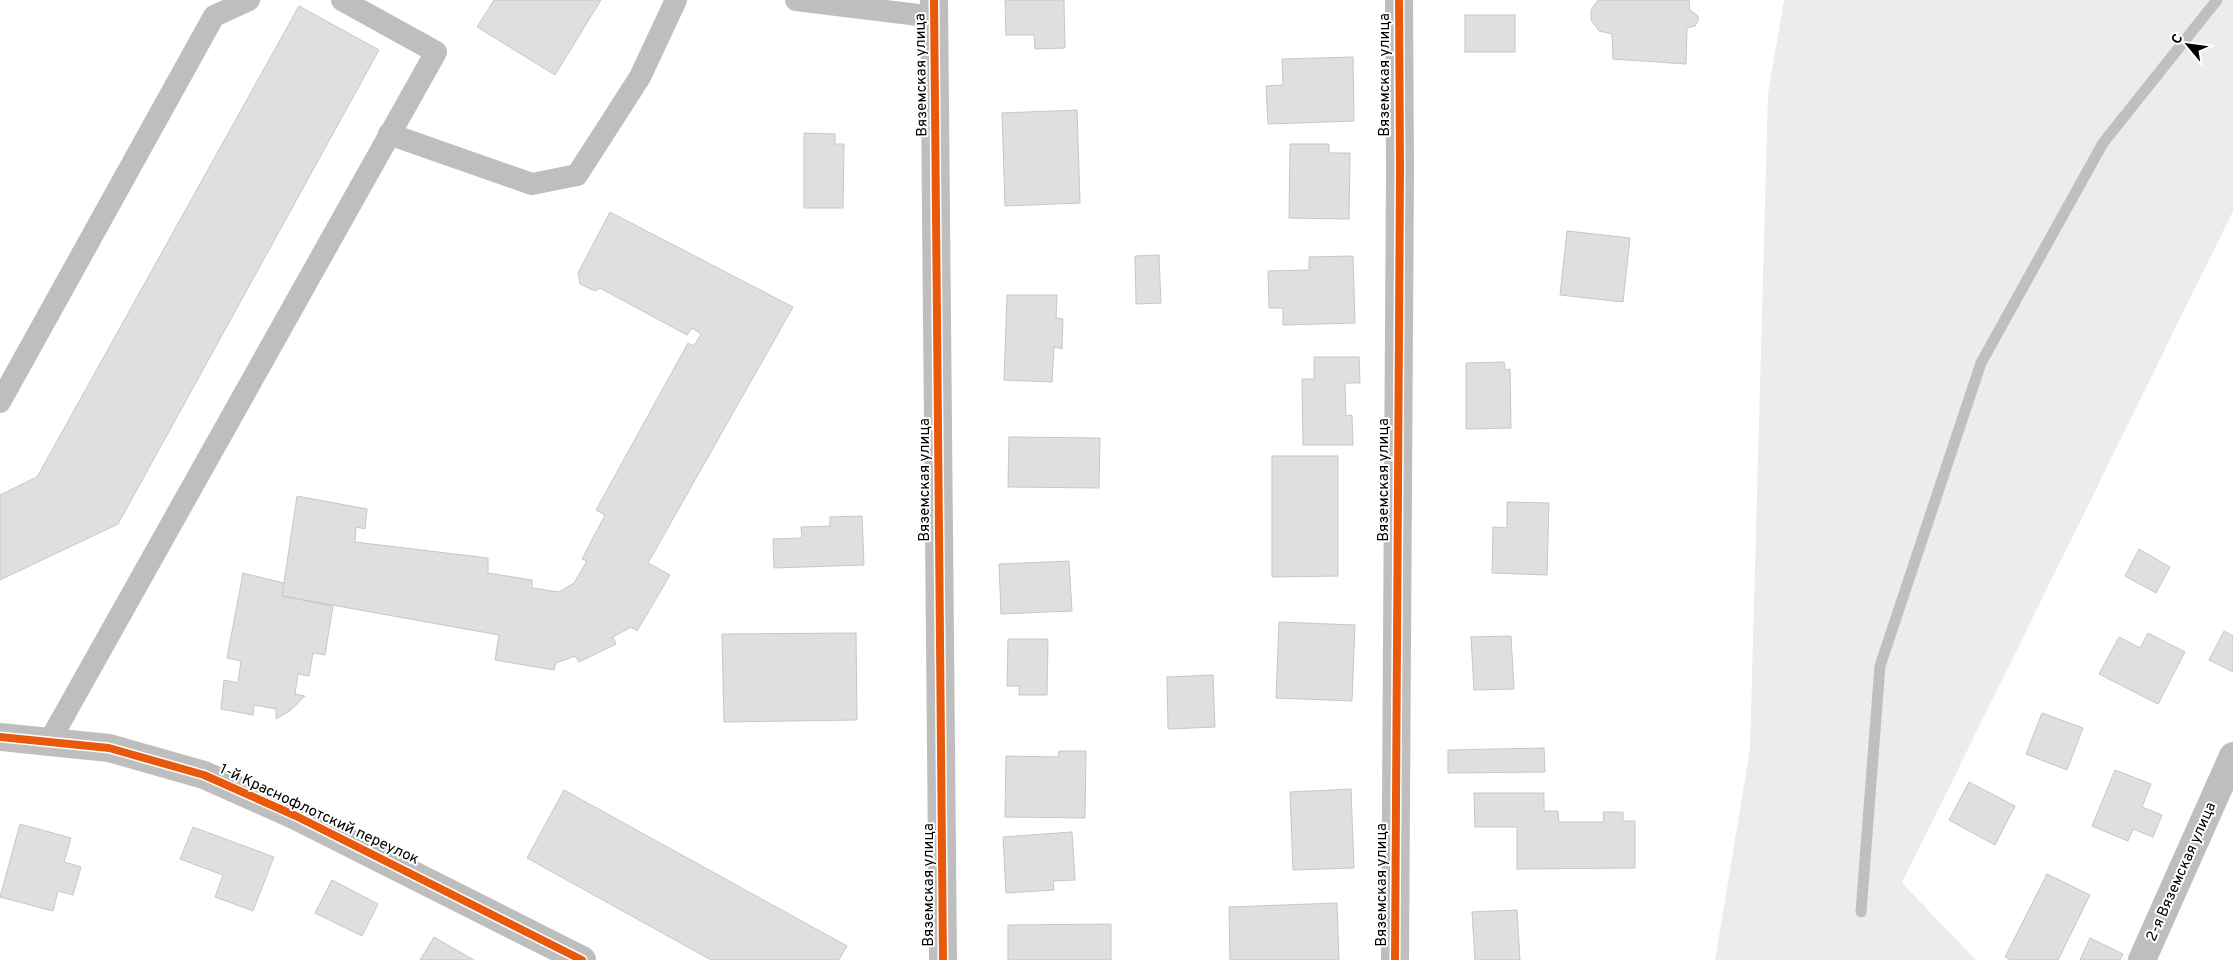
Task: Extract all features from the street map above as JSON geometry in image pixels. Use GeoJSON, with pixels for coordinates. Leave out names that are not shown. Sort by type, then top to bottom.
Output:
{"type":"FeatureCollection","features":[{"type":"Feature","properties":{"kind":"street","name":"Вяземская улица"},"geometry":{"type":"LineString","coordinates":[[1395,960],[1400,180],[1398,0]]}},
{"type":"Feature","properties":{"kind":"street","name":"Вяземская улица"},"geometry":{"type":"LineString","coordinates":[[935,8],[943,960]]}},
{"type":"Feature","properties":{"kind":"street","name":"1-й Краснофлотский переулок"},"geometry":{"type":"LineString","coordinates":[[0,737],[109,748],[204,775],[296,816],[582,960]]}},
{"type":"Feature","properties":{"kind":"street","name":"2-я Вяземская улица"},"geometry":{"type":"LineString","coordinates":[[2142,960],[2230,770]]}},
{"type":"Feature","properties":{"kind":"lane"},"geometry":{"type":"LineString","coordinates":[[0,402],[214,16],[249,0]]}},
{"type":"Feature","properties":{"kind":"lane"},"geometry":{"type":"LineString","coordinates":[[49,742],[436,52],[342,0]]}},
{"type":"Feature","properties":{"kind":"lane"},"geometry":{"type":"LineString","coordinates":[[390,134],[532,184],[577,175],[640,78],[676,0]]}},
{"type":"Feature","properties":{"kind":"lane"},"geometry":{"type":"LineString","coordinates":[[796,0],[935,8]]}},
{"type":"Feature","properties":{"kind":"shaded area"},"geometry":{"type":"Polygon","coordinates":[[[1784,0],[2233,0],[2233,211],[1902,883],[1976,960],[1715,960],[1750,749],[1768,94],[1784,0]]]}},
{"type":"Feature","properties":{"kind":"building"},"geometry":{"type":"Polygon","coordinates":[[[494,0],[601,0],[555,75],[477,27],[494,0]]]}},
{"type":"Feature","properties":{"kind":"building"},"geometry":{"type":"Polygon","coordinates":[[[1005,0],[1064,0],[1065,48],[1035,49],[1034,35],[1006,35],[1005,0]]]}},
{"type":"Feature","properties":{"kind":"building"},"geometry":{"type":"Polygon","coordinates":[[[1598,0],[1689,0],[1690,10],[1698,16],[1698,21],[1695,26],[1687,28],[1686,64],[1613,59],[1612,34],[1599,31],[1591,20],[1591,10],[1598,0]]]}},
{"type":"Feature","properties":{"kind":"building"},"geometry":{"type":"Polygon","coordinates":[[[299,6],[379,50],[118,524],[0,580],[0,495],[37,477],[299,6]]]}},
{"type":"Feature","properties":{"kind":"building"},"geometry":{"type":"Polygon","coordinates":[[[1465,15],[1515,15],[1515,52],[1465,52],[1465,15]]]}},
{"type":"Feature","properties":{"kind":"building"},"geometry":{"type":"Polygon","coordinates":[[[1353,57],[1354,121],[1268,124],[1266,86],[1283,85],[1282,59],[1353,57]]]}},
{"type":"Feature","properties":{"kind":"building"},"geometry":{"type":"Polygon","coordinates":[[[1077,110],[1080,203],[1005,206],[1002,113],[1077,110]]]}},
{"type":"Feature","properties":{"kind":"building"},"geometry":{"type":"Polygon","coordinates":[[[804,133],[835,134],[835,144],[844,144],[843,208],[804,208],[804,133]]]}},
{"type":"Feature","properties":{"kind":"building"},"geometry":{"type":"Polygon","coordinates":[[[1290,144],[1329,144],[1329,153],[1350,153],[1349,219],[1289,218],[1290,144]]]}},
{"type":"Feature","properties":{"kind":"building"},"geometry":{"type":"Polygon","coordinates":[[[610,212],[793,307],[648,563],[670,575],[637,631],[631,627],[613,637],[616,644],[579,662],[575,656],[556,663],[554,670],[495,660],[499,635],[282,596],[297,496],[367,509],[365,529],[356,527],[355,542],[488,558],[488,573],[532,580],[532,588],[559,592],[574,583],[587,561],[582,559],[605,515],[596,510],[688,343],[694,346],[701,334],[692,328],[687,335],[600,288],[595,291],[580,284],[578,273],[610,212]]]}},
{"type":"Feature","properties":{"kind":"building"},"geometry":{"type":"Polygon","coordinates":[[[1567,231],[1630,238],[1623,302],[1560,295],[1567,231]]]}},
{"type":"Feature","properties":{"kind":"building"},"geometry":{"type":"Polygon","coordinates":[[[1159,255],[1161,303],[1136,304],[1135,256],[1159,255]]]}},
{"type":"Feature","properties":{"kind":"building"},"geometry":{"type":"Polygon","coordinates":[[[1353,256],[1355,323],[1283,325],[1283,308],[1269,308],[1268,271],[1309,270],[1309,257],[1353,256]]]}},
{"type":"Feature","properties":{"kind":"building"},"geometry":{"type":"Polygon","coordinates":[[[1007,295],[1057,295],[1056,318],[1063,319],[1062,349],[1054,347],[1052,382],[1004,380],[1007,295]]]}},
{"type":"Feature","properties":{"kind":"building"},"geometry":{"type":"Polygon","coordinates":[[[1314,357],[1359,357],[1360,383],[1345,383],[1346,416],[1352,415],[1353,445],[1303,445],[1302,379],[1314,379],[1314,357]]]}},
{"type":"Feature","properties":{"kind":"building"},"geometry":{"type":"Polygon","coordinates":[[[1504,362],[1505,370],[1510,369],[1511,428],[1466,429],[1466,363],[1504,362]]]}},
{"type":"Feature","properties":{"kind":"building"},"geometry":{"type":"Polygon","coordinates":[[[1009,437],[1100,438],[1099,488],[1008,487],[1009,437]]]}},
{"type":"Feature","properties":{"kind":"building"},"geometry":{"type":"Polygon","coordinates":[[[1272,456],[1338,456],[1338,576],[1272,577],[1272,456]]]}},
{"type":"Feature","properties":{"kind":"building"},"geometry":{"type":"Polygon","coordinates":[[[1507,502],[1549,503],[1547,575],[1492,573],[1493,527],[1507,528],[1507,502]]]}},
{"type":"Feature","properties":{"kind":"building"},"geometry":{"type":"Polygon","coordinates":[[[862,516],[864,565],[774,568],[773,539],[802,538],[801,527],[830,526],[830,517],[862,516]]]}},
{"type":"Feature","properties":{"kind":"building"},"geometry":{"type":"Polygon","coordinates":[[[2139,549],[2170,567],[2156,593],[2125,576],[2139,549]]]}},
{"type":"Feature","properties":{"kind":"building"},"geometry":{"type":"Polygon","coordinates":[[[1069,561],[1072,611],[1001,614],[999,564],[1069,561]]]}},
{"type":"Feature","properties":{"kind":"building"},"geometry":{"type":"Polygon","coordinates":[[[243,573],[284,583],[282,596],[333,606],[325,655],[313,653],[309,676],[298,674],[295,694],[305,696],[291,710],[276,719],[276,709],[254,705],[253,715],[221,709],[224,680],[238,683],[241,661],[227,658],[243,573]]]}},
{"type":"Feature","properties":{"kind":"building"},"geometry":{"type":"Polygon","coordinates":[[[1279,622],[1355,625],[1352,701],[1276,698],[1279,622]]]}},
{"type":"Feature","properties":{"kind":"building"},"geometry":{"type":"Polygon","coordinates":[[[2224,631],[2233,636],[2233,672],[2209,660],[2224,631]]]}},
{"type":"Feature","properties":{"kind":"building"},"geometry":{"type":"Polygon","coordinates":[[[856,633],[857,720],[724,722],[722,634],[856,633]]]}},
{"type":"Feature","properties":{"kind":"building"},"geometry":{"type":"Polygon","coordinates":[[[2148,633],[2185,652],[2158,704],[2099,674],[2119,637],[2140,648],[2148,633]]]}},
{"type":"Feature","properties":{"kind":"building"},"geometry":{"type":"Polygon","coordinates":[[[1511,636],[1514,689],[1474,690],[1471,637],[1511,636]]]}},
{"type":"Feature","properties":{"kind":"building"},"geometry":{"type":"Polygon","coordinates":[[[1008,639],[1048,639],[1047,695],[1019,695],[1019,686],[1007,686],[1008,639]]]}},
{"type":"Feature","properties":{"kind":"building"},"geometry":{"type":"Polygon","coordinates":[[[1213,675],[1215,727],[1168,729],[1167,677],[1213,675]]]}},
{"type":"Feature","properties":{"kind":"building"},"geometry":{"type":"Polygon","coordinates":[[[2042,713],[2083,728],[2067,770],[2026,754],[2042,713]]]}},
{"type":"Feature","properties":{"kind":"building"},"geometry":{"type":"Polygon","coordinates":[[[1544,748],[1545,772],[1448,773],[1448,750],[1544,748]]]}},
{"type":"Feature","properties":{"kind":"building"},"geometry":{"type":"Polygon","coordinates":[[[1059,751],[1086,751],[1085,818],[1005,817],[1006,756],[1058,757],[1059,751]]]}},
{"type":"Feature","properties":{"kind":"building"},"geometry":{"type":"Polygon","coordinates":[[[2115,770],[2151,784],[2142,807],[2162,815],[2153,837],[2133,829],[2128,841],[2092,826],[2115,770]]]}},
{"type":"Feature","properties":{"kind":"building"},"geometry":{"type":"Polygon","coordinates":[[[1969,782],[2015,806],[1995,845],[1949,820],[1969,782]]]}},
{"type":"Feature","properties":{"kind":"building"},"geometry":{"type":"Polygon","coordinates":[[[1351,789],[1354,868],[1293,870],[1290,792],[1351,789]]]}},
{"type":"Feature","properties":{"kind":"building"},"geometry":{"type":"Polygon","coordinates":[[[564,790],[847,946],[839,960],[711,960],[527,858],[564,790]]]}},
{"type":"Feature","properties":{"kind":"building"},"geometry":{"type":"Polygon","coordinates":[[[1474,793],[1544,793],[1544,811],[1558,811],[1559,822],[1604,822],[1603,812],[1623,812],[1623,821],[1635,821],[1635,868],[1517,869],[1517,827],[1475,827],[1474,793]]]}},
{"type":"Feature","properties":{"kind":"building"},"geometry":{"type":"Polygon","coordinates":[[[20,824],[71,838],[64,862],[81,867],[73,895],[58,891],[53,911],[0,897],[20,824]]]}},
{"type":"Feature","properties":{"kind":"building"},"geometry":{"type":"Polygon","coordinates":[[[193,827],[274,857],[253,911],[215,897],[223,875],[180,859],[193,827]]]}},
{"type":"Feature","properties":{"kind":"building"},"geometry":{"type":"Polygon","coordinates":[[[1072,832],[1075,880],[1053,881],[1054,890],[1006,893],[1003,837],[1072,832]]]}},
{"type":"Feature","properties":{"kind":"building"},"geometry":{"type":"Polygon","coordinates":[[[2047,874],[2090,895],[2058,960],[2011,960],[2005,957],[2047,874]]]}},
{"type":"Feature","properties":{"kind":"building"},"geometry":{"type":"Polygon","coordinates":[[[332,880],[378,904],[362,936],[315,913],[332,880]]]}},
{"type":"Feature","properties":{"kind":"building"},"geometry":{"type":"Polygon","coordinates":[[[1337,903],[1339,960],[1230,960],[1229,907],[1337,903]]]}},
{"type":"Feature","properties":{"kind":"building"},"geometry":{"type":"Polygon","coordinates":[[[1517,910],[1520,960],[1475,960],[1472,912],[1517,910]]]}},
{"type":"Feature","properties":{"kind":"building"},"geometry":{"type":"Polygon","coordinates":[[[1111,924],[1111,960],[1008,960],[1008,925],[1111,924]]]}},
{"type":"Feature","properties":{"kind":"building"},"geometry":{"type":"Polygon","coordinates":[[[434,937],[474,960],[420,960],[434,937]]]}},
{"type":"Feature","properties":{"kind":"building"},"geometry":{"type":"Polygon","coordinates":[[[2090,938],[2123,954],[2120,960],[2080,960],[2090,938]]]}},
{"type":"Feature","properties":{"kind":"waterway"},"geometry":{"type":"LineString","coordinates":[[1861,912],[1880,666],[1981,363],[2103,143],[2217,0]]}},
{"type":"Feature","properties":{"kind":"cycle path"},"geometry":{"type":"LineString","coordinates":[[934,0],[943,960]]}},
{"type":"Feature","properties":{"kind":"cycle path"},"geometry":{"type":"LineString","coordinates":[[1395,960],[1400,170],[1399,0]]}},
{"type":"Feature","properties":{"kind":"cycle path"},"geometry":{"type":"LineString","coordinates":[[0,737],[109,748],[204,775],[296,816],[582,960]]}}]}
